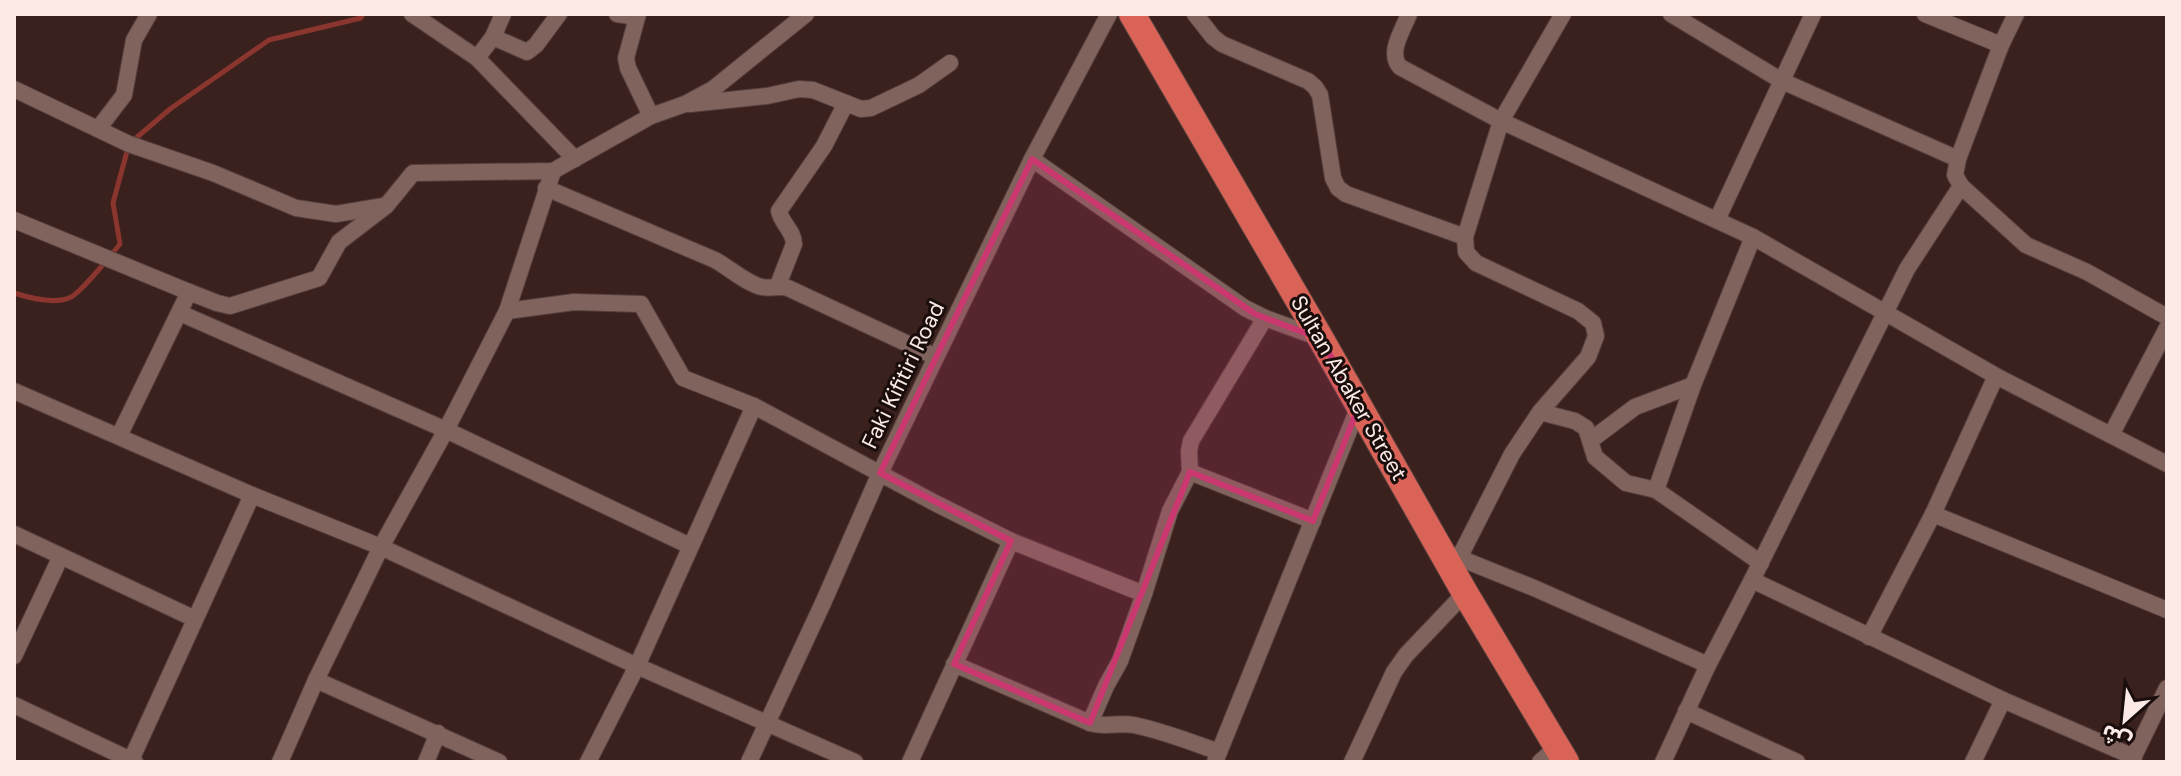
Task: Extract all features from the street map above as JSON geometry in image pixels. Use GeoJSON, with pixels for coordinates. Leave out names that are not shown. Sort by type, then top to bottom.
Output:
{"type":"FeatureCollection","features":[{"type":"Feature","properties":{"kind":"highway","name":"Sultan Abaker Street"},"geometry":{"type":"LineString","coordinates":[[1132,14],[1359,406],[1450,554],[1465,593],[1554,757]]}},
{"type":"Feature","properties":{"kind":"street"},"geometry":{"type":"LineString","coordinates":[[98,129],[124,95],[134,40],[149,14]]}},
{"type":"Feature","properties":{"kind":"street"},"geometry":{"type":"LineString","coordinates":[[412,14],[477,58],[575,159]]}},
{"type":"Feature","properties":{"kind":"street"},"geometry":{"type":"LineString","coordinates":[[477,58],[493,37],[503,14]]}},
{"type":"Feature","properties":{"kind":"street"},"geometry":{"type":"LineString","coordinates":[[493,37],[527,52],[559,14]]}},
{"type":"Feature","properties":{"kind":"street"},"geometry":{"type":"LineString","coordinates":[[617,14],[637,15],[626,58],[651,116]]}},
{"type":"Feature","properties":{"kind":"street"},"geometry":{"type":"LineString","coordinates":[[14,220],[230,306],[319,278],[339,242],[386,206],[413,173],[553,171],[651,116],[685,104],[713,89],[806,14]]}},
{"type":"Feature","properties":{"kind":"street","name":"Faki Kifitiri Road"},"geometry":{"type":"LineString","coordinates":[[749,762],[880,473],[1032,159],[1109,14]]}},
{"type":"Feature","properties":{"kind":"street"},"geometry":{"type":"LineString","coordinates":[[1195,14],[1222,44],[1308,81],[1315,87],[1320,95],[1333,178],[1338,188],[1346,194],[1465,237]]}},
{"type":"Feature","properties":{"kind":"street"},"geometry":{"type":"LineString","coordinates":[[1409,14],[1394,52],[1395,62],[1400,67],[1501,121],[1753,237],[1996,376],[2167,464]]}},
{"type":"Feature","properties":{"kind":"street"},"geometry":{"type":"LineString","coordinates":[[1563,14],[1501,121],[1465,237],[1466,252],[1476,263],[1578,311],[1593,323],[1596,336],[1588,357],[1540,412],[1450,554],[1708,665]]}},
{"type":"Feature","properties":{"kind":"street"},"geometry":{"type":"LineString","coordinates":[[1671,14],[1782,81],[1958,159]]}},
{"type":"Feature","properties":{"kind":"street"},"geometry":{"type":"LineString","coordinates":[[1717,220],[1813,14]]}},
{"type":"Feature","properties":{"kind":"street"},"geometry":{"type":"LineString","coordinates":[[1925,14],[2001,45]]}},
{"type":"Feature","properties":{"kind":"street"},"geometry":{"type":"LineString","coordinates":[[2016,14],[2001,45],[1958,159],[1957,183],[2026,245],[2087,272],[2167,317]]}},
{"type":"Feature","properties":{"kind":"street"},"geometry":{"type":"LineString","coordinates":[[685,104],[767,96],[799,89],[813,90],[861,109],[871,108],[919,85],[950,63]]}},
{"type":"Feature","properties":{"kind":"street"},"geometry":{"type":"LineString","coordinates":[[14,89],[129,144],[213,173],[296,208],[336,214],[386,206]]}},
{"type":"Feature","properties":{"kind":"street"},"geometry":{"type":"LineString","coordinates":[[778,285],[794,244],[779,211],[824,146],[846,103]]}},
{"type":"Feature","properties":{"kind":"street"},"geometry":{"type":"LineString","coordinates":[[1032,159],[1245,308],[1321,339]]}},
{"type":"Feature","properties":{"kind":"street"},"geometry":{"type":"LineString","coordinates":[[280,762],[381,547],[507,311],[553,171]]}},
{"type":"Feature","properties":{"kind":"street"},"geometry":{"type":"LineString","coordinates":[[1663,762],[1708,665],[1907,269],[1961,186]]}},
{"type":"Feature","properties":{"kind":"street"},"geometry":{"type":"LineString","coordinates":[[546,188],[715,260],[753,284],[788,288],[936,357]]}},
{"type":"Feature","properties":{"kind":"street"},"geometry":{"type":"LineString","coordinates":[[1656,490],[1693,385],[1753,237]]}},
{"type":"Feature","properties":{"kind":"street"},"geometry":{"type":"LineString","coordinates":[[119,436],[189,292]]}},
{"type":"Feature","properties":{"kind":"street"},"geometry":{"type":"LineString","coordinates":[[507,311],[574,302],[641,304],[683,378],[754,406],[1011,541],[1144,594]]}},
{"type":"Feature","properties":{"kind":"street"},"geometry":{"type":"LineString","coordinates":[[180,313],[446,430],[690,546]]}},
{"type":"Feature","properties":{"kind":"street"},"geometry":{"type":"LineString","coordinates":[[1090,723],[1120,661],[1170,511],[1190,472],[1191,441],[1265,318]]}},
{"type":"Feature","properties":{"kind":"street"},"geometry":{"type":"LineString","coordinates":[[2111,435],[2167,328]]}},
{"type":"Feature","properties":{"kind":"street"},"geometry":{"type":"LineString","coordinates":[[1869,637],[1933,514],[1996,376]]}},
{"type":"Feature","properties":{"kind":"street"},"geometry":{"type":"LineString","coordinates":[[1591,440],[1635,407],[1693,385]]}},
{"type":"Feature","properties":{"kind":"street"},"geometry":{"type":"LineString","coordinates":[[14,391],[252,495],[381,547],[766,725],[855,762]]}},
{"type":"Feature","properties":{"kind":"street"},"geometry":{"type":"LineString","coordinates":[[588,762],[637,666],[754,406]]}},
{"type":"Feature","properties":{"kind":"street"},"geometry":{"type":"LineString","coordinates":[[954,664],[1090,723],[1099,726],[1134,725],[1175,736],[1216,759],[1359,406]]}},
{"type":"Feature","properties":{"kind":"street"},"geometry":{"type":"LineString","coordinates":[[1540,412],[1575,421],[1586,428],[1595,457],[1626,483],[1656,490],[1761,563]]}},
{"type":"Feature","properties":{"kind":"street"},"geometry":{"type":"LineString","coordinates":[[1190,472],[1313,521]]}},
{"type":"Feature","properties":{"kind":"street"},"geometry":{"type":"LineString","coordinates":[[14,705],[133,761],[252,495]]}},
{"type":"Feature","properties":{"kind":"street"},"geometry":{"type":"LineString","coordinates":[[1933,514],[2167,610]]}},
{"type":"Feature","properties":{"kind":"street"},"geometry":{"type":"LineString","coordinates":[[14,534],[195,619]]}},
{"type":"Feature","properties":{"kind":"street"},"geometry":{"type":"LineString","coordinates":[[910,762],[1011,541]]}},
{"type":"Feature","properties":{"kind":"street"},"geometry":{"type":"LineString","coordinates":[[14,656],[61,556]]}},
{"type":"Feature","properties":{"kind":"street"},"geometry":{"type":"LineString","coordinates":[[1752,580],[2132,760],[2167,688]]}},
{"type":"Feature","properties":{"kind":"street"},"geometry":{"type":"LineString","coordinates":[[1352,762],[1394,672],[1406,655],[1465,593]]}},
{"type":"Feature","properties":{"kind":"street"},"geometry":{"type":"LineString","coordinates":[[316,680],[499,762]]}},
{"type":"Feature","properties":{"kind":"street"},"geometry":{"type":"LineString","coordinates":[[1973,762],[2003,700]]}},
{"type":"Feature","properties":{"kind":"street"},"geometry":{"type":"LineString","coordinates":[[1686,711],[1797,762]]}},
{"type":"Feature","properties":{"kind":"street"},"geometry":{"type":"LineString","coordinates":[[426,762],[438,733]]}},
{"type":"Feature","properties":{"kind":"highlighted area"},"geometry":{"type":"Polygon","coordinates":[[[1032,159],[1255,314],[1321,339],[1359,406],[1313,521],[1190,472],[1090,723],[954,664],[1011,541],[880,473],[1032,159]]]}},
{"type":"Feature","properties":{"kind":"waterway"},"geometry":{"type":"LineString","coordinates":[[14,293],[42,300],[65,299],[76,294],[104,264],[120,244],[113,203],[129,144],[170,109],[269,40],[361,18],[363,14]]}}]}
